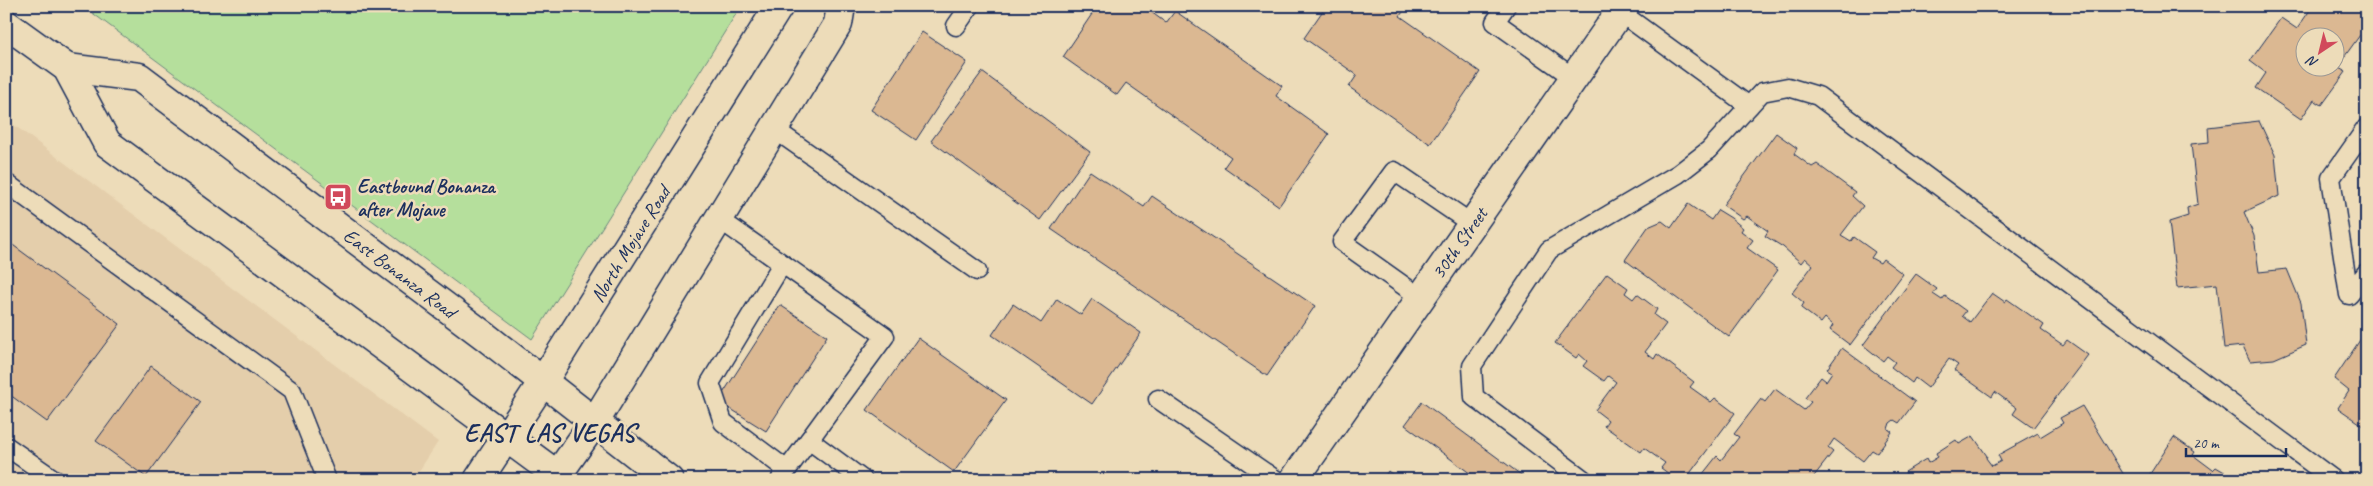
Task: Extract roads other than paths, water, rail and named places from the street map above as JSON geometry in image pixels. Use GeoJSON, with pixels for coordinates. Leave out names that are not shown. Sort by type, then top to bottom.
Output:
{"type":"FeatureCollection","features":[{"type":"Feature","properties":{"kind":"street","name":"North Mojave Road"},"geometry":{"type":"LineString","coordinates":[[478,480],[542,383],[779,6]]}},
{"type":"Feature","properties":{"kind":"street"},"geometry":{"type":"LineString","coordinates":[[558,478],[594,424],[838,24],[841,6]]}},
{"type":"Feature","properties":{"kind":"street","name":"30th Street"},"geometry":{"type":"LineString","coordinates":[[1294,480],[1574,78],[1619,8]]}},
{"type":"Feature","properties":{"kind":"street","name":"East Bonanza Road"},"geometry":{"type":"LineString","coordinates":[[6,24],[67,68],[106,143],[507,437],[558,478]]}},
{"type":"Feature","properties":{"kind":"street","name":"East Bonanza Road"},"geometry":{"type":"LineString","coordinates":[[67,68],[139,77],[486,337],[594,424],[669,480]]}},
{"type":"Feature","properties":{"kind":"lane"},"geometry":{"type":"LineString","coordinates":[[956,26],[970,6]]}},
{"type":"Feature","properties":{"kind":"lane"},"geometry":{"type":"LineString","coordinates":[[1506,6],[1495,22],[1574,78]]}},
{"type":"Feature","properties":{"kind":"lane"},"geometry":{"type":"LineString","coordinates":[[1619,8],[1749,106]]}},
{"type":"Feature","properties":{"kind":"lane"},"geometry":{"type":"LineString","coordinates":[[1584,480],[1474,397],[1472,366],[1549,250],[1678,174],[1709,150],[1762,92],[1788,87],[1818,96],[2334,480]]}},
{"type":"Feature","properties":{"kind":"lane"},"geometry":{"type":"LineString","coordinates":[[2367,127],[2331,178],[2349,296],[2367,272]]}},
{"type":"Feature","properties":{"kind":"lane"},"geometry":{"type":"LineString","coordinates":[[774,129],[977,272]]}},
{"type":"Feature","properties":{"kind":"lane"},"geometry":{"type":"LineString","coordinates":[[1421,298],[1342,242],[1394,171],[1472,224]]}},
{"type":"Feature","properties":{"kind":"lane"},"geometry":{"type":"LineString","coordinates":[[6,183],[292,392],[327,480]]}},
{"type":"Feature","properties":{"kind":"lane"},"geometry":{"type":"LineString","coordinates":[[719,219],[885,336],[784,475],[723,422],[710,383],[782,264]]}},
{"type":"Feature","properties":{"kind":"lane"},"geometry":{"type":"LineString","coordinates":[[1158,399],[1276,480]]}},
{"type":"Feature","properties":{"kind":"lane"},"geometry":{"type":"LineString","coordinates":[[809,440],[863,480]]}},
{"type":"Feature","properties":{"kind":"lane"},"geometry":{"type":"LineString","coordinates":[[6,446],[36,475],[55,480]]}},
{"type":"Feature","properties":{"kind":"place","name":"Eastbound Bonanza after Mojave"},"geometry":{"type":"Point","coordinates":[338,197]}},
{"type":"Feature","properties":{"kind":"district","name":"EAST LAS VEGAS"},"geometry":{"type":"Point","coordinates":[550,432]}}]}
